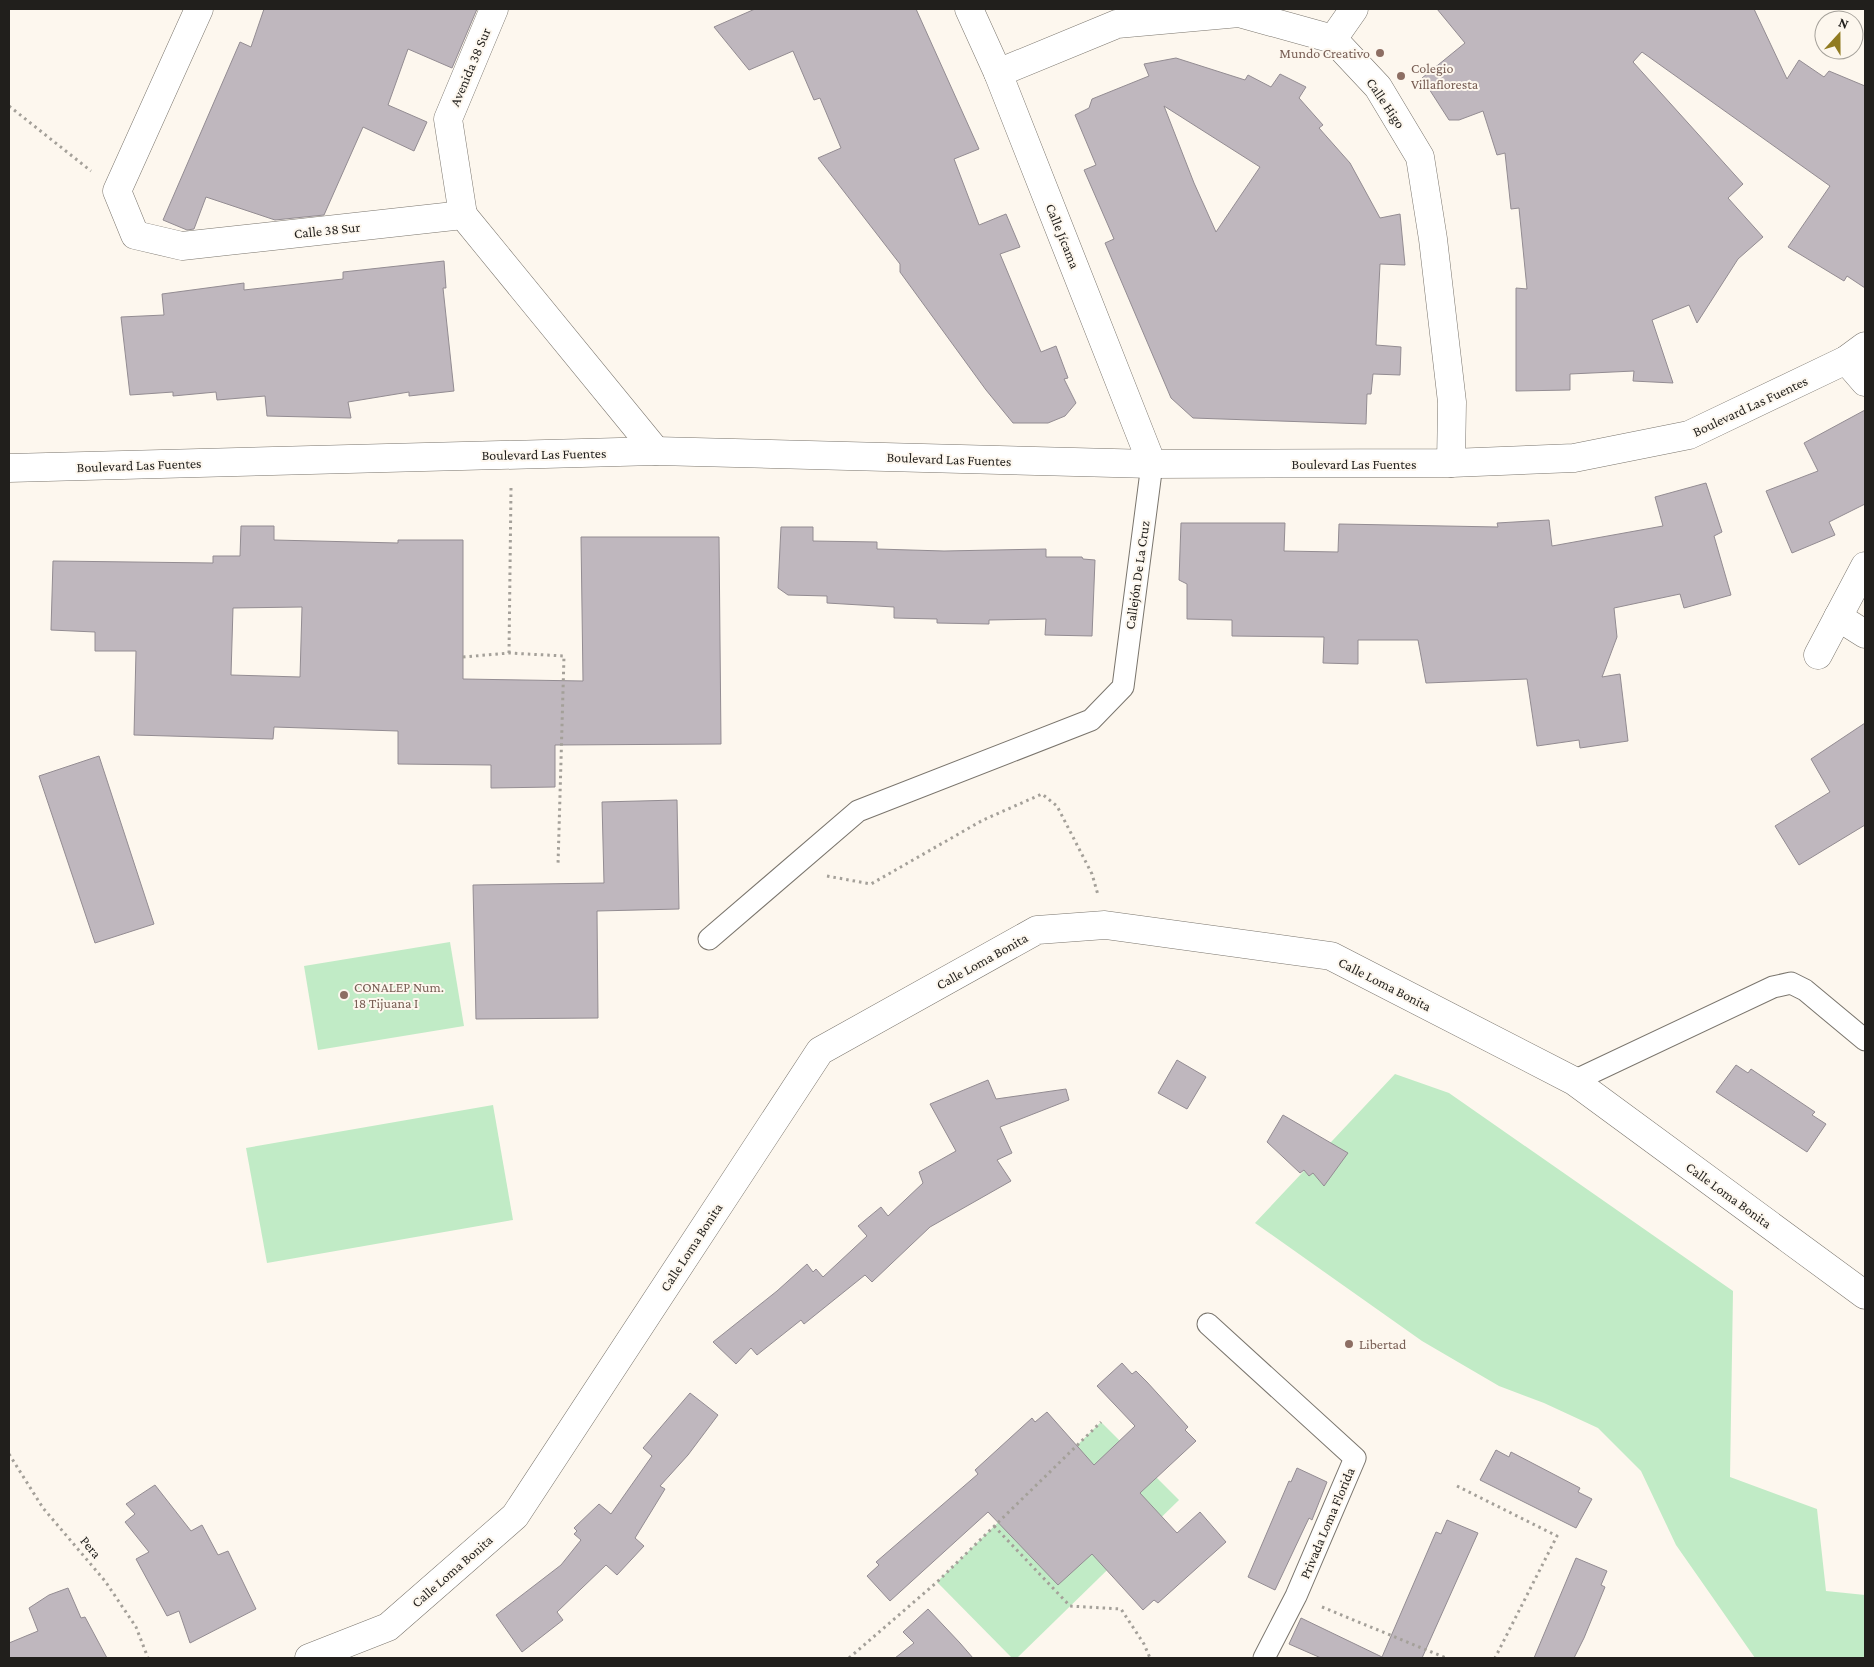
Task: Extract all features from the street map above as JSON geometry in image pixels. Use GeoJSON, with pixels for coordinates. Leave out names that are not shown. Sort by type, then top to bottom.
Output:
{"type":"FeatureCollection","features":[{"type":"Feature","properties":{"kind":"street"},"geometry":{"type":"LineString","coordinates":[[117,191],[199,9]]}},
{"type":"Feature","properties":{"kind":"street","name":"Avenida 38 Sur"},"geometry":{"type":"LineString","coordinates":[[463,215],[448,119],[494,9]]}},
{"type":"Feature","properties":{"kind":"street","name":"Calle Jícama"},"geometry":{"type":"LineString","coordinates":[[969,9],[998,73],[1152,464]]}},
{"type":"Feature","properties":{"kind":"street"},"geometry":{"type":"LineString","coordinates":[[998,73],[1117,24],[1238,11],[1333,39],[1354,9]]}},
{"type":"Feature","properties":{"kind":"street","name":"Calle Higo"},"geometry":{"type":"LineString","coordinates":[[1333,39],[1378,87],[1420,157],[1433,239],[1452,402],[1451,463]]}},
{"type":"Feature","properties":{"kind":"street","name":"Calle 38 Sur"},"geometry":{"type":"LineString","coordinates":[[117,191],[135,235],[182,246],[463,215]]}},
{"type":"Feature","properties":{"kind":"street"},"geometry":{"type":"LineString","coordinates":[[463,215],[656,451]]}},
{"type":"Feature","properties":{"kind":"street"},"geometry":{"type":"LineString","coordinates":[[1856,353],[1865,382]]}},
{"type":"Feature","properties":{"kind":"street","name":"Boulevard Las Fuentes"},"geometry":{"type":"LineString","coordinates":[[9,468],[656,451],[1152,464],[1451,463],[1574,458],[1689,435],[1856,353]]}},
{"type":"Feature","properties":{"kind":"street"},"geometry":{"type":"LineString","coordinates":[[1818,655],[1865,566]]}},
{"type":"Feature","properties":{"kind":"street"},"geometry":{"type":"LineString","coordinates":[[1838,617],[1865,634]]}},
{"type":"Feature","properties":{"kind":"street","name":"Calle Loma Bonita"},"geometry":{"type":"LineString","coordinates":[[309,1658],[388,1627],[515,1516],[820,1051],[1037,930],[1105,925],[1331,956],[1574,1081],[1865,1295]]}},
{"type":"Feature","properties":{"kind":"lane","name":"Callejón De La Cruz"},"geometry":{"type":"LineString","coordinates":[[789,869],[858,811],[1091,720],[1123,687],[1152,464]]}},
{"type":"Feature","properties":{"kind":"lane"},"geometry":{"type":"LineString","coordinates":[[709,939],[789,869]]}},
{"type":"Feature","properties":{"kind":"lane"},"geometry":{"type":"LineString","coordinates":[[1574,1081],[1773,987],[1790,984],[1805,990],[1865,1040]]}},
{"type":"Feature","properties":{"kind":"lane","name":"Privada Loma Florida"},"geometry":{"type":"LineString","coordinates":[[1208,1324],[1355,1458],[1296,1596],[1264,1658]]}},
{"type":"Feature","properties":{"kind":"path"},"geometry":{"type":"LineString","coordinates":[[9,106],[117,191]]}},
{"type":"Feature","properties":{"kind":"path"},"geometry":{"type":"LineString","coordinates":[[509,653],[512,518],[510,455]]}},
{"type":"Feature","properties":{"kind":"path"},"geometry":{"type":"LineString","coordinates":[[463,657],[509,653],[564,656],[558,865]]}},
{"type":"Feature","properties":{"kind":"path"},"geometry":{"type":"LineString","coordinates":[[789,869],[871,884],[983,820],[1042,794],[1057,806],[1092,874],[1105,925]]}},
{"type":"Feature","properties":{"kind":"path"},"geometry":{"type":"LineString","coordinates":[[849,1658],[937,1582],[1101,1422]]}},
{"type":"Feature","properties":{"kind":"path","name":"Pera"},"geometry":{"type":"LineString","coordinates":[[9,1454],[43,1508],[105,1581],[136,1627],[148,1658]]}},
{"type":"Feature","properties":{"kind":"path"},"geometry":{"type":"LineString","coordinates":[[1457,1486],[1557,1536],[1496,1658]]}},
{"type":"Feature","properties":{"kind":"path"},"geometry":{"type":"LineString","coordinates":[[994,1526],[1070,1606],[1121,1609],[1144,1644],[1150,1658]]}},
{"type":"Feature","properties":{"kind":"path"},"geometry":{"type":"LineString","coordinates":[[1296,1596],[1446,1658]]}},
{"type":"Feature","properties":{"kind":"green space"},"geometry":{"type":"Polygon","coordinates":[[[450,942],[464,1026],[318,1050],[304,966],[450,942]]]}},
{"type":"Feature","properties":{"kind":"green space"},"geometry":{"type":"Polygon","coordinates":[[[1395,1074],[1449,1093],[1733,1291],[1730,1477],[1817,1509],[1826,1591],[1865,1595],[1865,1658],[1755,1658],[1676,1545],[1641,1471],[1598,1428],[1544,1403],[1499,1386],[1422,1341],[1255,1223],[1395,1074]]]}},
{"type":"Feature","properties":{"kind":"green space"},"geometry":{"type":"Polygon","coordinates":[[[493,1105],[513,1220],[267,1263],[246,1148],[493,1105]]]}},
{"type":"Feature","properties":{"kind":"green space"},"geometry":{"type":"Polygon","coordinates":[[[1101,1422],[1179,1500],[1017,1658],[1012,1658],[937,1582],[1101,1422]]]}},
{"type":"Feature","properties":{"kind":"building"},"geometry":{"type":"Polygon","coordinates":[[[264,9],[477,9],[452,68],[408,49],[388,105],[427,122],[414,151],[363,127],[324,215],[275,220],[206,197],[194,229],[187,230],[163,220],[240,42],[251,47],[264,9]]]}},
{"type":"Feature","properties":{"kind":"building"},"geometry":{"type":"Polygon","coordinates":[[[755,9],[916,9],[979,149],[954,159],[979,225],[1006,214],[1020,247],[1000,254],[1041,352],[1056,346],[1068,378],[1064,379],[1076,403],[1065,416],[1048,423],[1013,423],[986,390],[900,272],[900,264],[818,158],[841,148],[820,98],[814,100],[793,51],[749,70],[714,27],[755,9]]]}},
{"type":"Feature","properties":{"kind":"building"},"geometry":{"type":"Polygon","coordinates":[[[1437,9],[1754,9],[1787,79],[1799,60],[1824,77],[1829,71],[1865,86],[1865,288],[1847,276],[1844,281],[1788,247],[1830,186],[1642,52],[1633,62],[1743,184],[1728,198],[1763,237],[1738,259],[1697,323],[1689,305],[1652,320],[1673,383],[1633,381],[1634,371],[1570,374],[1570,390],[1516,391],[1516,288],[1527,289],[1519,208],[1511,209],[1505,153],[1497,155],[1483,111],[1459,120],[1449,120],[1422,78],[1465,43],[1437,9]]]}},
{"type":"Feature","properties":{"kind":"building"},"geometry":{"type":"Polygon","coordinates":[[[1176,58],[1245,80],[1248,75],[1271,87],[1280,74],[1306,87],[1299,98],[1323,125],[1319,128],[1350,163],[1380,218],[1400,214],[1405,265],[1380,264],[1376,345],[1401,347],[1400,375],[1373,374],[1371,394],[1367,394],[1366,424],[1193,418],[1171,398],[1105,243],[1114,239],[1084,170],[1096,165],[1075,115],[1089,108],[1092,99],[1149,76],[1144,64],[1176,58]],[[1164,106],[1194,183],[1216,232],[1260,167],[1164,106]]]}},
{"type":"Feature","properties":{"kind":"building"},"geometry":{"type":"Polygon","coordinates":[[[444,261],[446,288],[443,288],[454,391],[409,396],[409,392],[348,402],[351,418],[267,416],[265,396],[217,400],[216,392],[173,396],[173,392],[130,395],[121,317],[164,315],[162,294],[244,283],[244,290],[343,279],[343,272],[444,261]]]}},
{"type":"Feature","properties":{"kind":"building"},"geometry":{"type":"Polygon","coordinates":[[[1865,410],[1865,504],[1829,522],[1835,535],[1792,553],[1766,491],[1818,471],[1804,443],[1865,410]]]}},
{"type":"Feature","properties":{"kind":"building"},"geometry":{"type":"Polygon","coordinates":[[[1706,483],[1722,532],[1714,536],[1731,595],[1684,608],[1680,594],[1614,608],[1617,637],[1602,677],[1620,674],[1628,741],[1580,748],[1579,740],[1537,746],[1527,679],[1426,683],[1418,640],[1358,640],[1358,664],[1323,663],[1324,637],[1232,636],[1232,620],[1187,619],[1187,584],[1179,580],[1181,523],[1285,523],[1284,551],[1338,552],[1339,524],[1498,527],[1497,523],[1549,520],[1552,546],[1663,526],[1655,497],[1706,483]]]}},
{"type":"Feature","properties":{"kind":"building"},"geometry":{"type":"Polygon","coordinates":[[[241,526],[274,526],[274,540],[398,543],[398,540],[463,540],[463,679],[583,681],[581,537],[719,537],[721,744],[555,745],[555,787],[491,788],[491,765],[398,764],[398,731],[274,727],[273,739],[134,735],[136,651],[95,651],[95,632],[51,630],[53,561],[213,563],[213,556],[240,556],[241,526]],[[302,607],[233,608],[231,675],[300,677],[302,607]]]}},
{"type":"Feature","properties":{"kind":"building"},"geometry":{"type":"Polygon","coordinates":[[[781,527],[813,527],[813,541],[877,542],[877,549],[944,551],[1046,549],[1046,557],[1082,557],[1083,559],[1095,560],[1092,636],[1045,635],[1046,619],[989,620],[989,624],[937,623],[937,619],[894,618],[894,607],[827,603],[827,596],[788,595],[778,588],[781,527]]]}},
{"type":"Feature","properties":{"kind":"building"},"geometry":{"type":"Polygon","coordinates":[[[1865,723],[1865,825],[1799,865],[1775,826],[1830,792],[1811,759],[1865,723]]]}},
{"type":"Feature","properties":{"kind":"building"},"geometry":{"type":"Polygon","coordinates":[[[99,756],[154,924],[95,943],[39,776],[99,756]]]}},
{"type":"Feature","properties":{"kind":"building"},"geometry":{"type":"Polygon","coordinates":[[[677,800],[679,909],[597,911],[598,1018],[476,1019],[473,885],[604,883],[602,802],[677,800]]]}},
{"type":"Feature","properties":{"kind":"building"},"geometry":{"type":"Polygon","coordinates":[[[1177,1060],[1206,1077],[1187,1109],[1158,1093],[1177,1060]]]}},
{"type":"Feature","properties":{"kind":"building"},"geometry":{"type":"Polygon","coordinates":[[[1736,1065],[1748,1073],[1751,1069],[1815,1112],[1812,1115],[1826,1124],[1807,1152],[1716,1092],[1736,1065]]]}},
{"type":"Feature","properties":{"kind":"building"},"geometry":{"type":"Polygon","coordinates":[[[988,1080],[996,1099],[1066,1089],[1069,1100],[1000,1127],[1012,1153],[997,1160],[1011,1181],[930,1227],[872,1282],[865,1275],[804,1324],[801,1320],[757,1355],[751,1348],[736,1364],[713,1342],[777,1291],[807,1264],[813,1272],[816,1269],[823,1277],[867,1236],[858,1226],[881,1207],[888,1216],[923,1183],[919,1172],[956,1151],[930,1104],[988,1080]]]}},
{"type":"Feature","properties":{"kind":"building"},"geometry":{"type":"Polygon","coordinates":[[[1283,1115],[1348,1153],[1324,1186],[1313,1173],[1309,1176],[1304,1170],[1300,1173],[1267,1142],[1283,1115]]]}},
{"type":"Feature","properties":{"kind":"building"},"geometry":{"type":"Polygon","coordinates":[[[1122,1363],[1132,1374],[1136,1371],[1147,1382],[1188,1427],[1185,1430],[1196,1441],[1140,1493],[1177,1533],[1200,1512],[1226,1542],[1158,1603],[1154,1600],[1143,1610],[1092,1554],[1058,1585],[988,1512],[890,1601],[867,1576],[879,1565],[876,1562],[978,1474],[975,1470],[1032,1418],[1035,1422],[1047,1412],[1094,1465],[1135,1426],[1097,1386],[1122,1363]]]}},
{"type":"Feature","properties":{"kind":"building"},"geometry":{"type":"Polygon","coordinates":[[[690,1393],[718,1415],[688,1455],[660,1486],[665,1489],[635,1538],[644,1546],[617,1575],[606,1565],[557,1612],[563,1620],[522,1652],[496,1615],[561,1565],[581,1540],[574,1534],[577,1531],[574,1528],[599,1504],[611,1514],[652,1456],[643,1448],[690,1393]]]}},
{"type":"Feature","properties":{"kind":"building"},"geometry":{"type":"Polygon","coordinates":[[[1496,1450],[1509,1457],[1511,1452],[1580,1488],[1578,1492],[1592,1499],[1576,1528],[1480,1480],[1496,1450]]]}},
{"type":"Feature","properties":{"kind":"building"},"geometry":{"type":"Polygon","coordinates":[[[1297,1468],[1327,1482],[1312,1520],[1309,1518],[1275,1590],[1248,1577],[1289,1481],[1291,1482],[1297,1468]]]}},
{"type":"Feature","properties":{"kind":"building"},"geometry":{"type":"Polygon","coordinates":[[[155,1485],[191,1531],[202,1525],[218,1555],[228,1551],[256,1609],[190,1643],[179,1611],[167,1616],[136,1559],[149,1552],[125,1522],[135,1514],[126,1504],[155,1485]]]}},
{"type":"Feature","properties":{"kind":"building"},"geometry":{"type":"Polygon","coordinates":[[[1447,1520],[1478,1533],[1422,1658],[1321,1658],[1289,1644],[1301,1618],[1382,1657],[1436,1532],[1441,1534],[1447,1520]]]}},
{"type":"Feature","properties":{"kind":"building"},"geometry":{"type":"Polygon","coordinates":[[[1576,1558],[1607,1571],[1601,1585],[1605,1587],[1584,1638],[1574,1658],[1534,1658],[1576,1558]]]}},
{"type":"Feature","properties":{"kind":"building"},"geometry":{"type":"Polygon","coordinates":[[[68,1588],[81,1618],[85,1617],[107,1658],[9,1658],[9,1643],[38,1631],[29,1608],[49,1595],[68,1588]]]}},
{"type":"Feature","properties":{"kind":"building"},"geometry":{"type":"Polygon","coordinates":[[[928,1609],[973,1658],[895,1658],[914,1643],[903,1632],[928,1609]]]}},
{"type":"Feature","properties":{"kind":"place","name":"Mundo Creativo"},"geometry":{"type":"Point","coordinates":[1380,53]}},
{"type":"Feature","properties":{"kind":"place","name":"Colegio Villafloresta"},"geometry":{"type":"Point","coordinates":[1401,76]}},
{"type":"Feature","properties":{"kind":"place","name":"CONALEP Num. 18 Tijuana I"},"geometry":{"type":"Point","coordinates":[344,995]}},
{"type":"Feature","properties":{"kind":"place","name":"Libertad"},"geometry":{"type":"Point","coordinates":[1349,1344]}}]}
